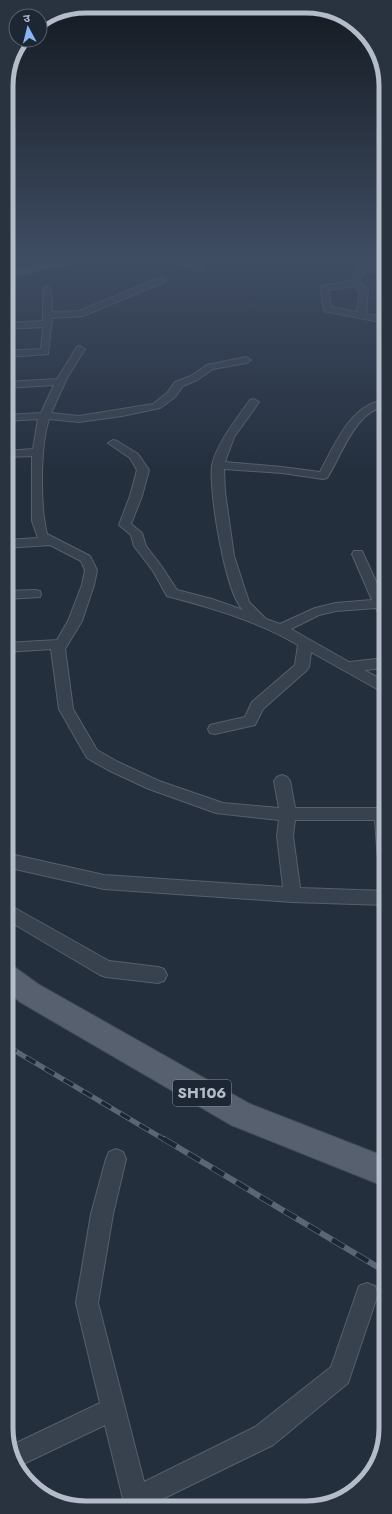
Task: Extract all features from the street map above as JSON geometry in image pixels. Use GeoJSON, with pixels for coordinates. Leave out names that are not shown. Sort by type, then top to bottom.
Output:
{"type":"FeatureCollection","features":[{"type":"Feature","properties":{"kind":"main road","name":"SH106"},"geometry":{"type":"LineString","coordinates":[[13,981],[29,992],[241,1115],[379,1169]]}},
{"type":"Feature","properties":{"kind":"street"},"geometry":{"type":"LineString","coordinates":[[13,354],[45,352],[47,330]]}},
{"type":"Feature","properties":{"kind":"street"},"geometry":{"type":"LineString","coordinates":[[80,349],[60,382],[45,416],[38,452],[38,521],[42,536],[55,541],[86,559],[91,570],[88,585],[75,621],[58,649],[60,679],[66,709],[92,754],[113,766],[154,785],[222,809],[288,814],[379,814]]}},
{"type":"Feature","properties":{"kind":"street"},"geometry":{"type":"LineString","coordinates":[[13,418],[45,416],[79,418],[122,413],[156,406],[171,395],[179,384],[194,378],[210,367],[246,360]]}},
{"type":"Feature","properties":{"kind":"street"},"geometry":{"type":"LineString","coordinates":[[13,385],[60,382]]}},
{"type":"Feature","properties":{"kind":"street"},"geometry":{"type":"LineString","coordinates":[[254,402],[229,437],[218,464],[219,492],[228,556],[243,603],[261,622]]}},
{"type":"Feature","properties":{"kind":"street"},"geometry":{"type":"LineString","coordinates":[[218,464],[282,470],[323,476],[351,425],[379,404]]}},
{"type":"Feature","properties":{"kind":"street"},"geometry":{"type":"LineString","coordinates":[[113,443],[134,456],[143,470],[136,496],[125,525],[136,532],[140,546],[158,570],[172,593],[207,602],[281,629],[379,685]]}},
{"type":"Feature","properties":{"kind":"street"},"geometry":{"type":"LineString","coordinates":[[13,454],[38,452]]}},
{"type":"Feature","properties":{"kind":"street"},"geometry":{"type":"LineString","coordinates":[[13,544],[55,541]]}},
{"type":"Feature","properties":{"kind":"street"},"geometry":{"type":"LineString","coordinates":[[358,554],[379,601]]}},
{"type":"Feature","properties":{"kind":"street"},"geometry":{"type":"LineString","coordinates":[[13,595],[35,594]]}},
{"type":"Feature","properties":{"kind":"street"},"geometry":{"type":"LineString","coordinates":[[281,629],[315,612],[336,607],[379,603]]}},
{"type":"Feature","properties":{"kind":"street"},"geometry":{"type":"LineString","coordinates":[[215,730],[250,721],[257,706],[302,668],[304,642]]}},
{"type":"Feature","properties":{"kind":"street"},"geometry":{"type":"LineString","coordinates":[[13,647],[61,644]]}},
{"type":"Feature","properties":{"kind":"street"},"geometry":{"type":"LineString","coordinates":[[347,667],[379,664]]}},
{"type":"Feature","properties":{"kind":"street"},"geometry":{"type":"LineString","coordinates":[[282,781],[288,814],[285,836],[292,895]]}},
{"type":"Feature","properties":{"kind":"street"},"geometry":{"type":"LineString","coordinates":[[13,862],[104,882],[292,895],[379,898]]}},
{"type":"Feature","properties":{"kind":"street"},"geometry":{"type":"LineString","coordinates":[[13,916],[106,969],[158,975]]}},
{"type":"Feature","properties":{"kind":"street"},"geometry":{"type":"LineString","coordinates":[[116,1159],[102,1214],[87,1303],[136,1501]]}},
{"type":"Feature","properties":{"kind":"street"},"geometry":{"type":"LineString","coordinates":[[141,1501],[264,1436],[340,1375],[367,1294]]}},
{"type":"Feature","properties":{"kind":"street"},"geometry":{"type":"LineString","coordinates":[[18,1454],[113,1409]]}},
{"type":"Feature","properties":{"kind":"railway"},"geometry":{"type":"LineString","coordinates":[[13,1050],[165,1140]]}},
{"type":"Feature","properties":{"kind":"railway"},"geometry":{"type":"LineString","coordinates":[[164,1139],[379,1268]]}}]}
